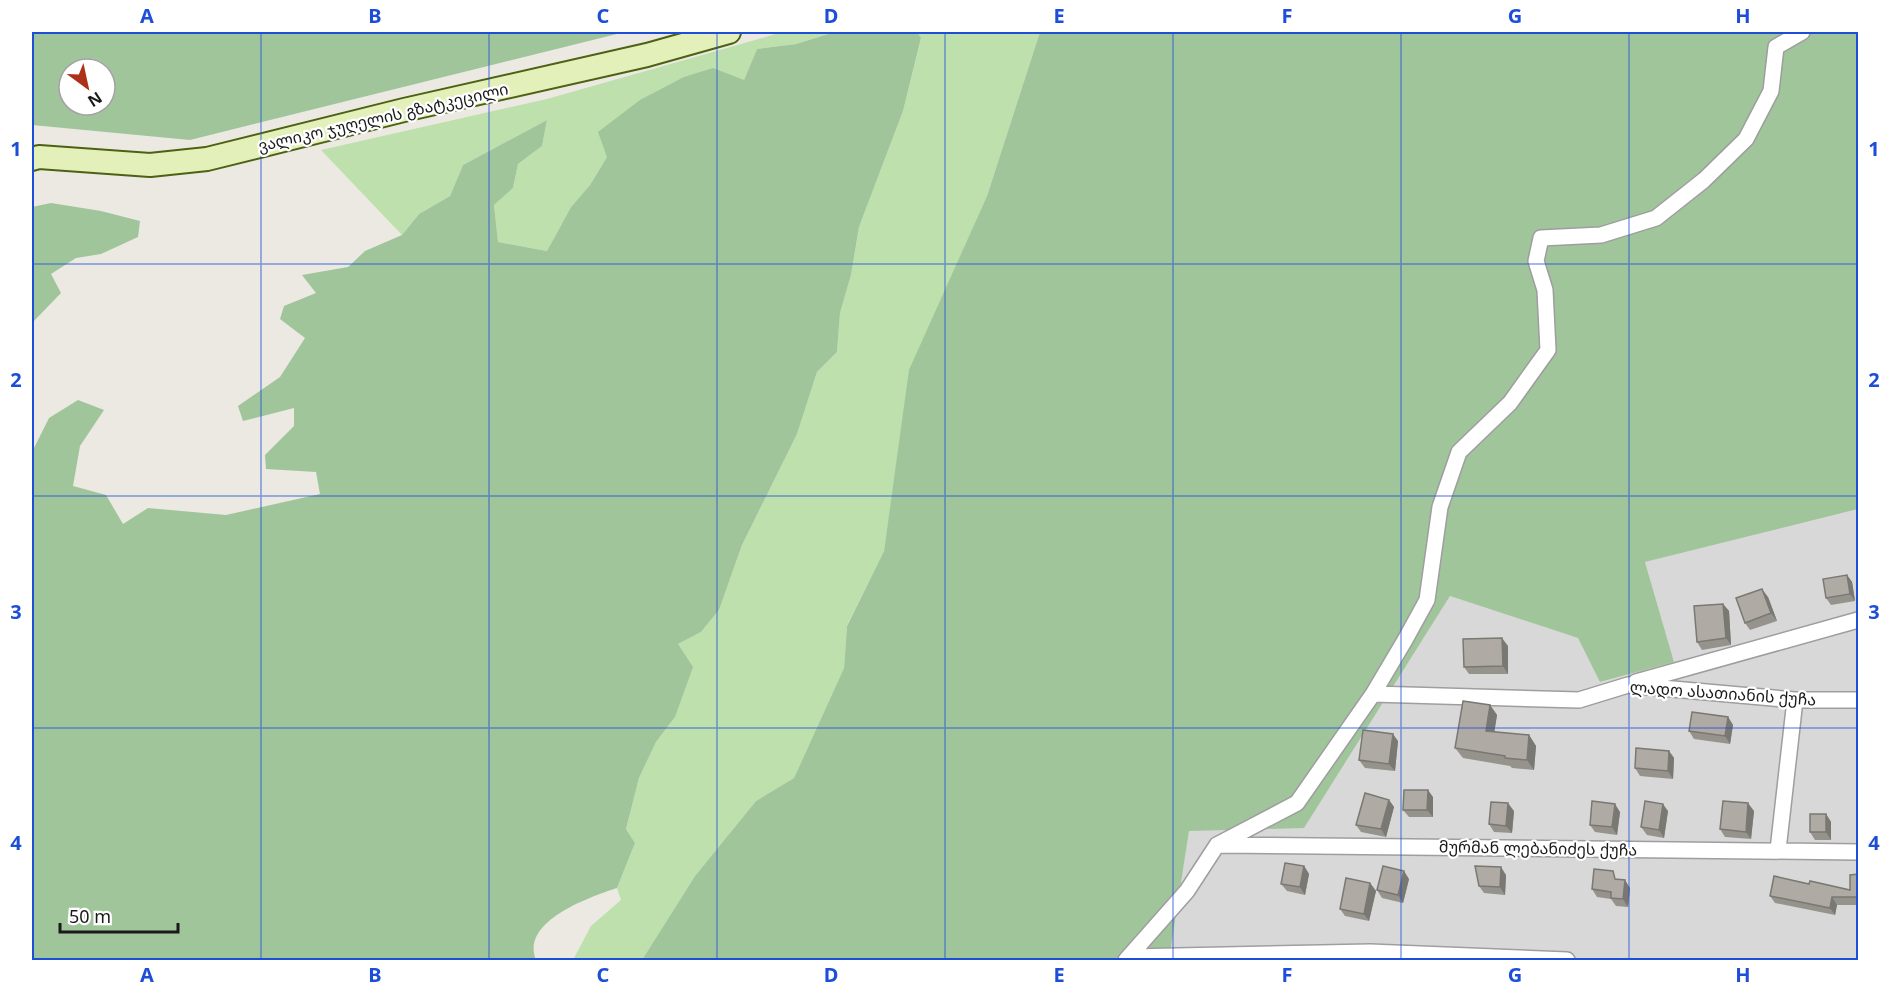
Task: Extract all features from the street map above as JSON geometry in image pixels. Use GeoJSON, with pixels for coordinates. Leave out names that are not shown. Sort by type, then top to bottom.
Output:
{"type":"FeatureCollection","features":[{"type":"Feature","properties":{"kind":"main road","name":"ვალიკო ჯუღელის გზატკეცილი"},"geometry":{"type":"LineString","coordinates":[[32,159],[39,157],[150,165],[207,159],[404,110],[646,55],[729,32]]}},
{"type":"Feature","properties":{"kind":"street"},"geometry":{"type":"LineString","coordinates":[[1128,959],[1187,891],[1217,845],[1297,803],[1373,694],[1427,600],[1440,507],[1459,453],[1510,403],[1548,350],[1545,290],[1536,261],[1541,238],[1601,235],[1656,218],[1704,180],[1746,139],[1771,91],[1776,47],[1802,32]]}},
{"type":"Feature","properties":{"kind":"street"},"geometry":{"type":"LineString","coordinates":[[1628,685],[1858,620]]}},
{"type":"Feature","properties":{"kind":"street","name":"ლადო ასათიანის ქუჩა"},"geometry":{"type":"LineString","coordinates":[[1373,694],[1579,700],[1628,685],[1795,700],[1858,700]]}},
{"type":"Feature","properties":{"kind":"street"},"geometry":{"type":"LineString","coordinates":[[1778,850],[1795,700]]}},
{"type":"Feature","properties":{"kind":"street","name":"მურმან ლებანიძეს ქუჩა"},"geometry":{"type":"LineString","coordinates":[[1217,845],[1858,852]]}},
{"type":"Feature","properties":{"kind":"street"},"geometry":{"type":"LineString","coordinates":[[1128,959],[1370,952],[1567,960]]}},
{"type":"Feature","properties":{"kind":"shaded area"},"geometry":{"type":"Polygon","coordinates":[[[1858,509],[1858,960],[1169,960],[1189,830],[1304,827],[1450,596],[1578,638],[1601,682],[1674,662],[1645,562],[1858,509]]]}},
{"type":"Feature","properties":{"kind":"green space"},"geometry":{"type":"Polygon","coordinates":[[[32,32],[625,32],[190,140],[32,125],[32,32]]]}},
{"type":"Feature","properties":{"kind":"green space"},"geometry":{"type":"Polygon","coordinates":[[[783,32],[835,32],[796,44],[757,49],[744,80],[607,157],[590,185],[571,207],[547,251],[498,242],[494,205],[513,188],[518,164],[542,146],[547,120],[463,165],[450,196],[419,214],[402,235],[321,150],[547,99],[783,32]]]}},
{"type":"Feature","properties":{"kind":"green space"},"geometry":{"type":"Polygon","coordinates":[[[835,32],[917,32],[921,38],[903,111],[859,227],[851,275],[840,313],[837,352],[817,372],[797,434],[742,545],[719,610],[701,632],[678,644],[693,667],[675,717],[656,742],[639,778],[626,829],[635,843],[617,888],[575,904],[547,922],[538,934],[534,946],[536,960],[32,960],[32,452],[49,418],[78,400],[104,410],[80,446],[73,486],[106,495],[123,524],[148,508],[226,515],[320,494],[316,472],[266,469],[265,455],[294,426],[294,408],[243,421],[238,406],[280,377],[305,338],[280,319],[284,306],[316,293],[302,275],[348,267],[365,251],[402,235],[419,214],[450,196],[463,165],[547,120],[542,146],[518,164],[513,188],[494,205],[498,242],[547,251],[571,207],[590,185],[607,157],[598,132],[640,100],[684,77],[713,68],[744,80],[757,49],[796,44],[835,32]]]}},
{"type":"Feature","properties":{"kind":"green space"},"geometry":{"type":"Polygon","coordinates":[[[917,32],[1040,32],[987,196],[910,370],[884,551],[847,625],[844,668],[794,778],[756,801],[695,876],[642,960],[573,960],[591,926],[621,900],[617,888],[635,843],[626,829],[639,778],[656,742],[675,717],[678,644],[701,632],[719,610],[742,545],[797,434],[817,372],[837,352],[840,313],[851,275],[859,227],[903,111],[921,39],[917,32]]]}},
{"type":"Feature","properties":{"kind":"green space"},"geometry":{"type":"Polygon","coordinates":[[[1040,32],[1858,32],[1858,509],[1645,562],[1674,662],[1600,682],[1578,638],[1450,596],[1304,828],[1189,831],[1169,960],[642,960],[695,876],[756,801],[794,778],[844,668],[847,626],[884,551],[909,370],[987,196],[1040,32]]]}},
{"type":"Feature","properties":{"kind":"green space"},"geometry":{"type":"Polygon","coordinates":[[[51,203],[101,211],[140,221],[138,237],[101,254],[76,258],[51,274],[61,293],[32,323],[32,207],[51,203]]]}},
{"type":"Feature","properties":{"kind":"building"},"geometry":{"type":"Polygon","coordinates":[[[1847,575],[1850,594],[1826,598],[1823,579],[1847,575]]]}},
{"type":"Feature","properties":{"kind":"building"},"geometry":{"type":"Polygon","coordinates":[[[1762,589],[1771,613],[1745,623],[1736,598],[1762,589]]]}},
{"type":"Feature","properties":{"kind":"building"},"geometry":{"type":"Polygon","coordinates":[[[1723,604],[1726,638],[1697,642],[1694,606],[1723,604]]]}},
{"type":"Feature","properties":{"kind":"building"},"geometry":{"type":"Polygon","coordinates":[[[1502,638],[1503,666],[1464,667],[1463,639],[1502,638]]]}},
{"type":"Feature","properties":{"kind":"building"},"geometry":{"type":"Polygon","coordinates":[[[1463,701],[1490,705],[1486,731],[1529,735],[1527,760],[1455,748],[1463,701]]]}},
{"type":"Feature","properties":{"kind":"building"},"geometry":{"type":"Polygon","coordinates":[[[1692,712],[1728,717],[1725,736],[1689,731],[1692,712]]]}},
{"type":"Feature","properties":{"kind":"building"},"geometry":{"type":"Polygon","coordinates":[[[1363,730],[1393,734],[1389,764],[1359,760],[1363,730]]]}},
{"type":"Feature","properties":{"kind":"building"},"geometry":{"type":"Polygon","coordinates":[[[1636,748],[1669,751],[1668,771],[1635,768],[1636,748]]]}},
{"type":"Feature","properties":{"kind":"building"},"geometry":{"type":"Polygon","coordinates":[[[1404,790],[1428,790],[1427,810],[1403,810],[1404,790]]]}},
{"type":"Feature","properties":{"kind":"building"},"geometry":{"type":"Polygon","coordinates":[[[1365,793],[1389,800],[1381,829],[1356,825],[1365,793]]]}},
{"type":"Feature","properties":{"kind":"building"},"geometry":{"type":"Polygon","coordinates":[[[1592,801],[1615,804],[1612,827],[1590,825],[1592,801]]]}},
{"type":"Feature","properties":{"kind":"building"},"geometry":{"type":"Polygon","coordinates":[[[1645,801],[1663,804],[1659,830],[1641,827],[1645,801]]]}},
{"type":"Feature","properties":{"kind":"building"},"geometry":{"type":"Polygon","coordinates":[[[1723,801],[1748,803],[1746,832],[1720,829],[1723,801]]]}},
{"type":"Feature","properties":{"kind":"building"},"geometry":{"type":"Polygon","coordinates":[[[1491,802],[1508,803],[1506,826],[1489,824],[1491,802]]]}},
{"type":"Feature","properties":{"kind":"building"},"geometry":{"type":"Polygon","coordinates":[[[1810,814],[1826,814],[1826,832],[1810,832],[1810,814]]]}},
{"type":"Feature","properties":{"kind":"building"},"geometry":{"type":"Polygon","coordinates":[[[1285,863],[1304,866],[1300,887],[1281,884],[1285,863]]]}},
{"type":"Feature","properties":{"kind":"building"},"geometry":{"type":"Polygon","coordinates":[[[1383,866],[1404,871],[1398,895],[1377,890],[1383,866]]]}},
{"type":"Feature","properties":{"kind":"building"},"geometry":{"type":"Polygon","coordinates":[[[1475,866],[1501,867],[1500,887],[1479,886],[1475,866]]]}},
{"type":"Feature","properties":{"kind":"building"},"geometry":{"type":"Polygon","coordinates":[[[1594,869],[1613,871],[1615,879],[1625,880],[1623,899],[1611,898],[1611,892],[1592,889],[1594,869]]]}},
{"type":"Feature","properties":{"kind":"building"},"geometry":{"type":"Polygon","coordinates":[[[1858,874],[1858,897],[1832,897],[1830,908],[1770,896],[1774,876],[1850,890],[1850,875],[1858,874]]]}},
{"type":"Feature","properties":{"kind":"building"},"geometry":{"type":"Polygon","coordinates":[[[1346,878],[1370,883],[1364,914],[1340,909],[1346,878]]]}}]}
